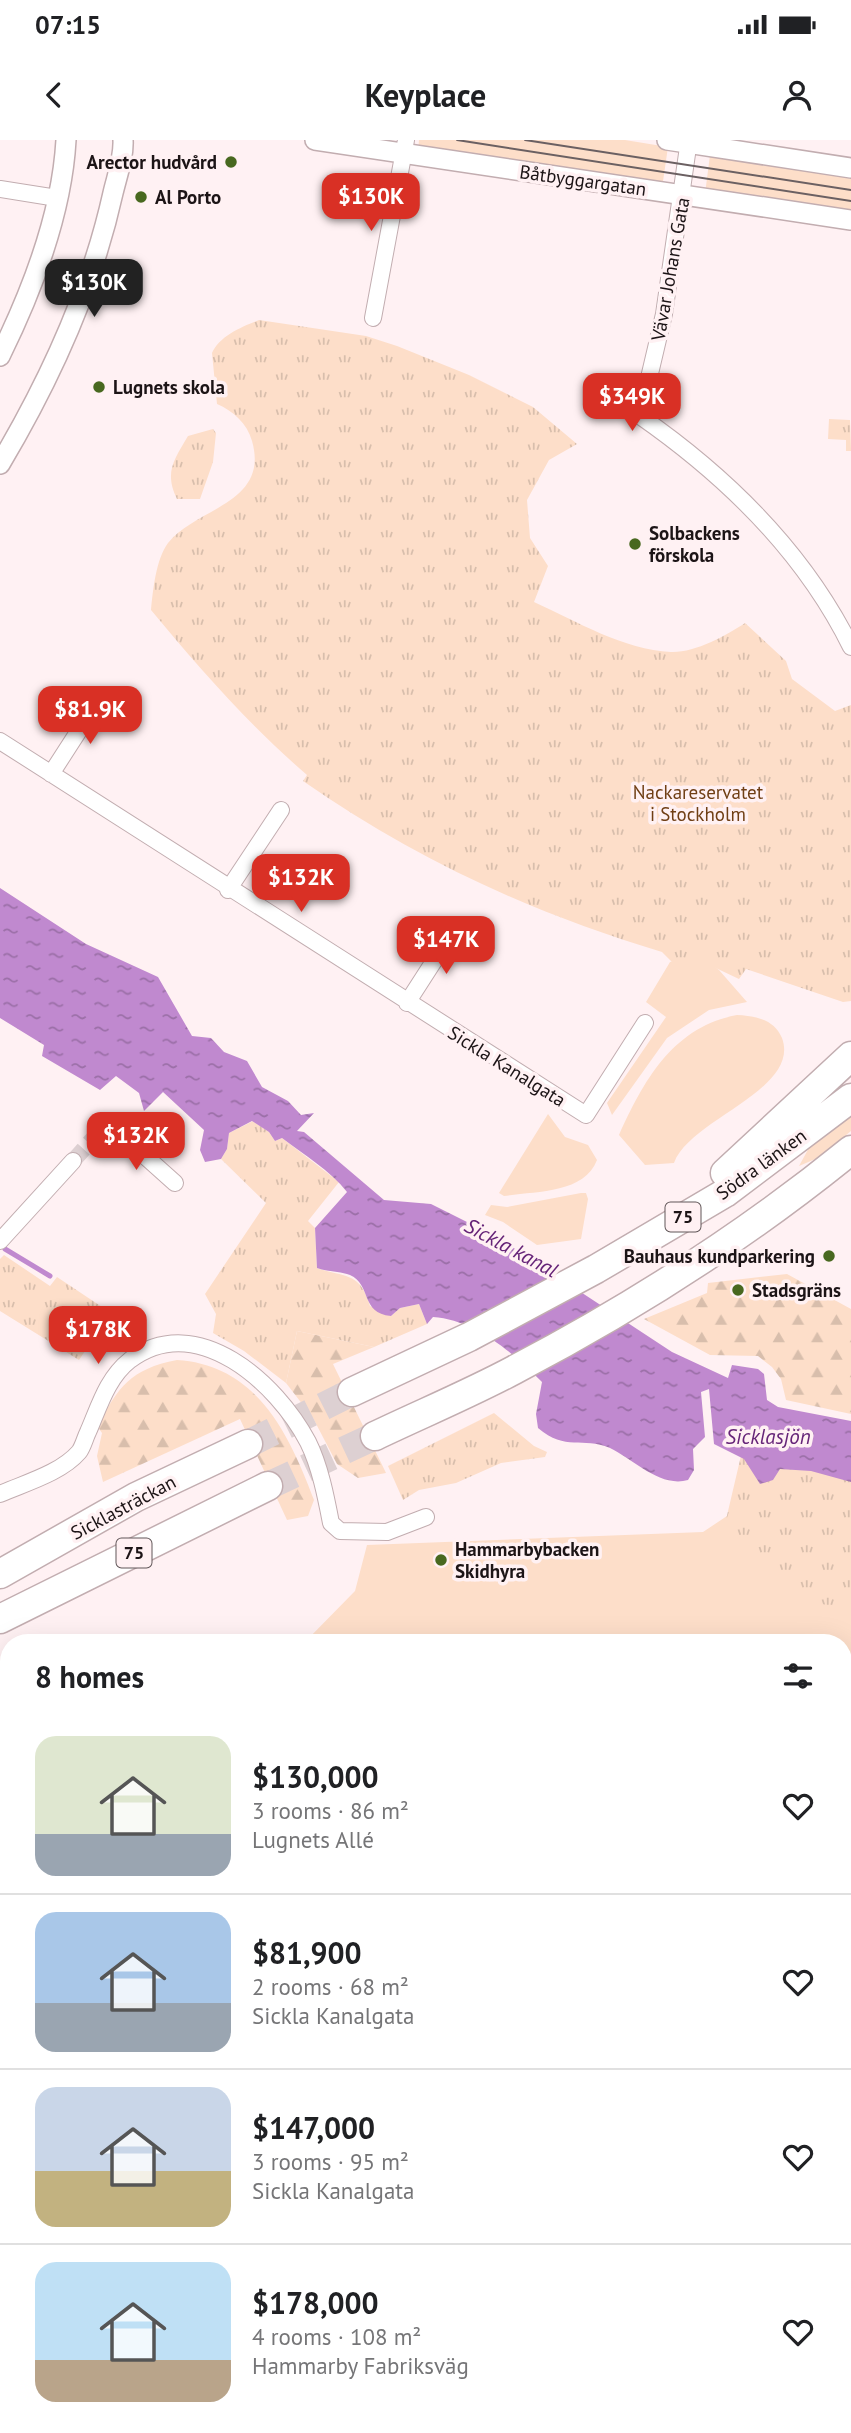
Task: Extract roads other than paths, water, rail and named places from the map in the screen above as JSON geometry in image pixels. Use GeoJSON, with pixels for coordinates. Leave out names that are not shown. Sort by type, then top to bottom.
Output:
{"type":"FeatureCollection","features":[{"type":"Feature","properties":{"kind":"highway"},"geometry":{"type":"LineString","coordinates":[[596,1269],[726,1172],[851,1056]]}},
{"type":"Feature","properties":{"kind":"highway","name":"Södra länken"},"geometry":{"type":"LineString","coordinates":[[596,1269],[725,1193],[851,1098]]}},
{"type":"Feature","properties":{"kind":"highway","name":"75"},"geometry":{"type":"LineString","coordinates":[[375,1436],[514,1370],[633,1303],[689,1267],[851,1150]]}},
{"type":"Feature","properties":{"kind":"highway"},"geometry":{"type":"LineString","coordinates":[[689,1267],[851,1175]]}},
{"type":"Feature","properties":{"kind":"highway","name":"75"},"geometry":{"type":"LineString","coordinates":[[352,1392],[469,1337],[596,1269]]}},
{"type":"Feature","properties":{"kind":"highway","name":"Sicklasträckan"},"geometry":{"type":"LineString","coordinates":[[0,1574],[136,1497],[248,1444]]}},
{"type":"Feature","properties":{"kind":"highway","name":"75"},"geometry":{"type":"LineString","coordinates":[[0,1619],[268,1486]]}},
{"type":"Feature","properties":{"kind":"highway"},"geometry":{"type":"LineString","coordinates":[[0,1556],[136,1497]]}},
{"type":"Feature","properties":{"kind":"street"},"geometry":{"type":"LineString","coordinates":[[0,356],[32,280],[57,198],[65,140]]}},
{"type":"Feature","properties":{"kind":"street","name":"Båtbyggargatan"},"geometry":{"type":"LineString","coordinates":[[315,140],[406,147],[682,195],[851,220]]}},
{"type":"Feature","properties":{"kind":"street"},"geometry":{"type":"LineString","coordinates":[[667,140],[689,141],[851,167]]}},
{"type":"Feature","properties":{"kind":"street","name":"Vävar Johans Gata"},"geometry":{"type":"LineString","coordinates":[[689,141],[664,314],[640,416],[689,451],[740,497],[784,546],[831,607],[851,647]]}},
{"type":"Feature","properties":{"kind":"street"},"geometry":{"type":"LineString","coordinates":[[0,464],[38,396],[81,298],[106,224],[125,143]]}},
{"type":"Feature","properties":{"kind":"street"},"geometry":{"type":"LineString","coordinates":[[373,318],[406,147]]}},
{"type":"Feature","properties":{"kind":"street"},"geometry":{"type":"LineString","coordinates":[[0,189],[57,198]]}},
{"type":"Feature","properties":{"kind":"street"},"geometry":{"type":"LineString","coordinates":[[51,774],[100,698]]}},
{"type":"Feature","properties":{"kind":"street","name":"Sickla Kanalgata"},"geometry":{"type":"LineString","coordinates":[[0,741],[228,890],[586,1115],[645,1023]]}},
{"type":"Feature","properties":{"kind":"street"},"geometry":{"type":"LineString","coordinates":[[228,890],[281,810]]}},
{"type":"Feature","properties":{"kind":"street"},"geometry":{"type":"LineString","coordinates":[[407,1003],[454,930]]}},
{"type":"Feature","properties":{"kind":"street"},"geometry":{"type":"LineString","coordinates":[[98,1133],[108,1123],[175,1183]]}},
{"type":"Feature","properties":{"kind":"street"},"geometry":{"type":"LineString","coordinates":[[0,1241],[73,1161]]}},
{"type":"Feature","properties":{"kind":"street"},"geometry":{"type":"LineString","coordinates":[[0,1494],[57,1469],[80,1451],[110,1381],[128,1362],[150,1347],[173,1343],[207,1347],[239,1364],[274,1391],[309,1444],[331,1523],[340,1531],[352,1534],[387,1532],[426,1517]]}},
{"type":"Feature","properties":{"kind":"water"},"geometry":{"type":"Polygon","coordinates":[[[0,888],[86,944],[158,977],[192,1036],[211,1038],[224,1052],[247,1061],[262,1087],[288,1101],[301,1115],[314,1113],[297,1131],[304,1132],[384,1200],[431,1204],[497,1237],[672,1352],[728,1378],[732,1365],[758,1369],[764,1374],[767,1400],[778,1407],[851,1421],[851,1482],[811,1471],[780,1469],[773,1480],[760,1484],[744,1459],[714,1444],[709,1389],[701,1392],[705,1437],[693,1449],[694,1470],[688,1480],[667,1480],[657,1476],[610,1448],[591,1443],[566,1442],[548,1435],[538,1428],[536,1414],[542,1382],[506,1349],[479,1331],[449,1319],[433,1317],[427,1324],[419,1304],[400,1308],[391,1316],[381,1314],[370,1304],[357,1280],[350,1275],[317,1268],[315,1228],[347,1192],[316,1163],[282,1138],[275,1141],[269,1132],[252,1121],[229,1133],[227,1149],[221,1159],[205,1162],[200,1150],[204,1130],[163,1092],[144,1111],[139,1093],[116,1076],[100,1090],[42,1056],[44,1045],[0,1018],[0,888]]]}},
{"type":"Feature","properties":{"kind":"waterway"},"geometry":{"type":"LineString","coordinates":[[5,1249],[50,1276]]}},
{"type":"Feature","properties":{"kind":"tunnel"},"geometry":{"type":"LineString","coordinates":[[73,1161],[98,1133]]}},
{"type":"Feature","properties":{"kind":"tunnel"},"geometry":{"type":"LineString","coordinates":[[248,1444],[352,1392]]}},
{"type":"Feature","properties":{"kind":"tunnel"},"geometry":{"type":"LineString","coordinates":[[268,1486],[375,1436]]}},
{"type":"Feature","properties":{"kind":"tram line"},"geometry":{"type":"LineString","coordinates":[[457,140],[851,201]]}},
{"type":"Feature","properties":{"kind":"tram line"},"geometry":{"type":"LineString","coordinates":[[525,140],[851,190]]}},
{"type":"Feature","properties":{"kind":"place","name":"Arector hudvård"},"geometry":{"type":"Point","coordinates":[231,162]}},
{"type":"Feature","properties":{"kind":"place","name":"Al Porto"},"geometry":{"type":"Point","coordinates":[141,197]}},
{"type":"Feature","properties":{"kind":"place","name":"Lugnets skola"},"geometry":{"type":"Point","coordinates":[99,387]}},
{"type":"Feature","properties":{"kind":"place","name":"Solbackens förskola"},"geometry":{"type":"Point","coordinates":[635,544]}},
{"type":"Feature","properties":{"kind":"place","name":"Bauhaus kundparkering"},"geometry":{"type":"Point","coordinates":[829,1256]}},
{"type":"Feature","properties":{"kind":"place","name":"Stadsgräns"},"geometry":{"type":"Point","coordinates":[738,1290]}},
{"type":"Feature","properties":{"kind":"place","name":"Hammarbybacken Skidhyra"},"geometry":{"type":"Point","coordinates":[441,1560]}},
{"type":"Feature","properties":{"kind":"park label","name":"Nackareservatet i Stockholm"},"geometry":{"type":"Point","coordinates":[698,803]}},
{"type":"Feature","properties":{"kind":"water label","name":"Sickla kanal"},"geometry":{"type":"Point","coordinates":[511,1248]}},
{"type":"Feature","properties":{"kind":"water label","name":"Sicklasjön"},"geometry":{"type":"Point","coordinates":[768,1437]}}]}
